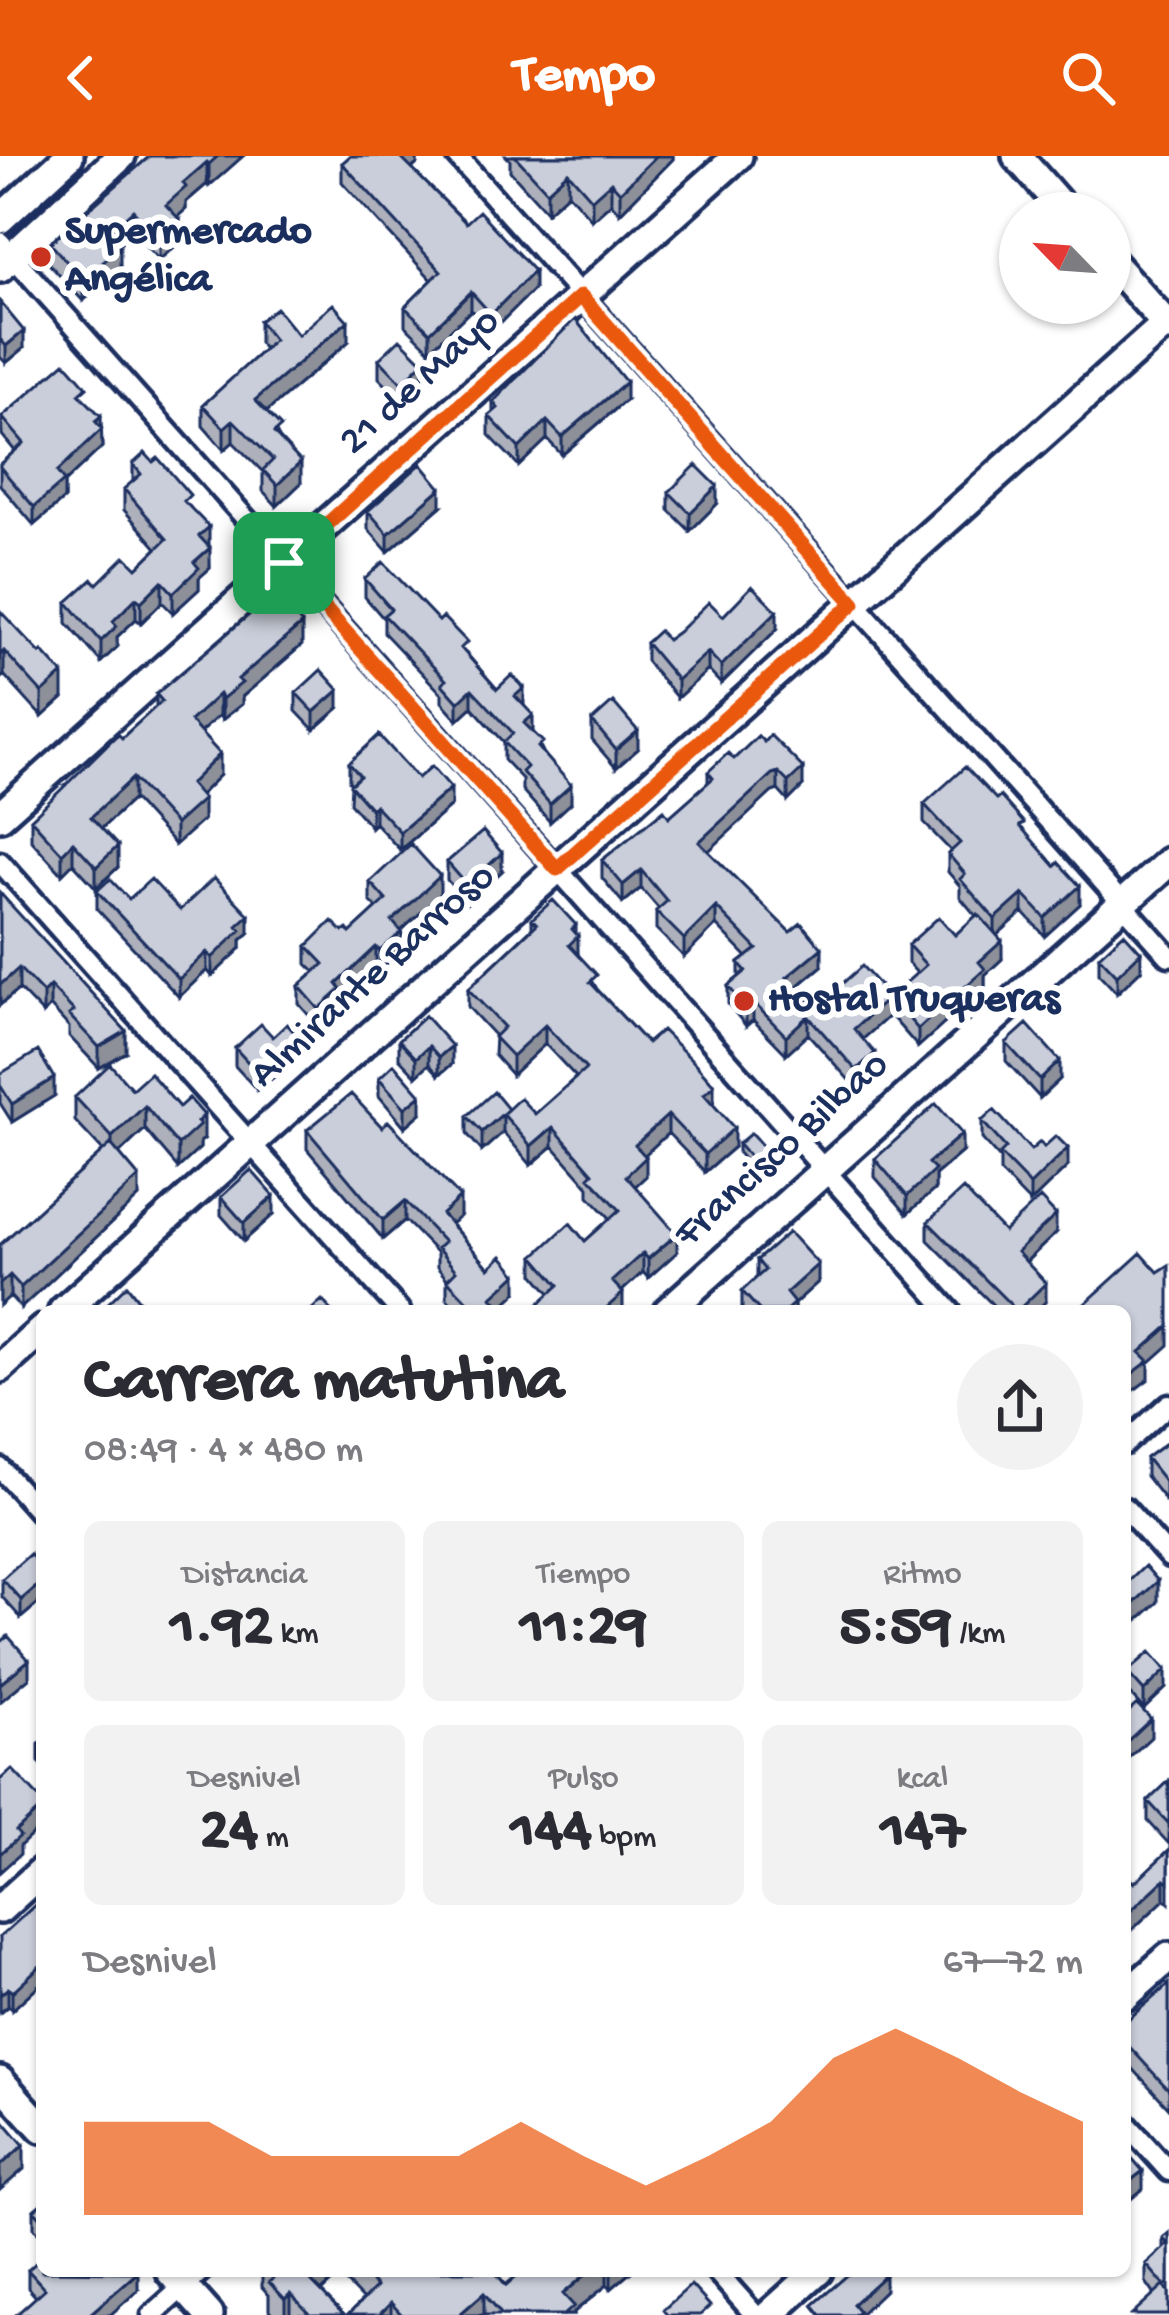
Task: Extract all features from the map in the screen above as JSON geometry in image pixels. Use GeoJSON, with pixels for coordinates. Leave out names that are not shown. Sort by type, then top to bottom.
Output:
{"type":"FeatureCollection","features":[{"type":"Feature","properties":{"kind":"street"},"geometry":{"type":"LineString","coordinates":[[0,219],[69,156]]}},
{"type":"Feature","properties":{"kind":"street"},"geometry":{"type":"LineString","coordinates":[[121,156],[4,256],[945,1305]]}},
{"type":"Feature","properties":{"kind":"street"},"geometry":{"type":"LineString","coordinates":[[457,156],[1169,956]]}},
{"type":"Feature","properties":{"kind":"street","name":"21 de Mayo"},"geometry":{"type":"LineString","coordinates":[[0,816],[738,156]]}},
{"type":"Feature","properties":{"kind":"street"},"geometry":{"type":"LineString","coordinates":[[1017,156],[1049,192]]}},
{"type":"Feature","properties":{"kind":"street"},"geometry":{"type":"LineString","coordinates":[[1131,284],[1168,324]]}},
{"type":"Feature","properties":{"kind":"street","name":"Almirante Barroso"},"geometry":{"type":"LineString","coordinates":[[70,1305],[1168,324]]}},
{"type":"Feature","properties":{"kind":"street"},"geometry":{"type":"LineString","coordinates":[[0,862],[395,1305]]}},
{"type":"Feature","properties":{"kind":"street","name":"Francisco Bilbao"},"geometry":{"type":"LineString","coordinates":[[675,1305],[1169,862]]}},
{"type":"Feature","properties":{"kind":"street"},"geometry":{"type":"LineString","coordinates":[[0,1368],[36,1335]]}},
{"type":"Feature","properties":{"kind":"street"},"geometry":{"type":"LineString","coordinates":[[1131,1439],[1169,1404]]}},
{"type":"Feature","properties":{"kind":"street"},"geometry":{"type":"LineString","coordinates":[[0,1468],[36,1508]]}},
{"type":"Feature","properties":{"kind":"street"},"geometry":{"type":"LineString","coordinates":[[1131,1515],[1169,1557]]}},
{"type":"Feature","properties":{"kind":"street"},"geometry":{"type":"LineString","coordinates":[[0,1909],[36,1876]]}},
{"type":"Feature","properties":{"kind":"street"},"geometry":{"type":"LineString","coordinates":[[1131,1991],[1169,1957]]}},
{"type":"Feature","properties":{"kind":"street"},"geometry":{"type":"LineString","coordinates":[[0,2081],[36,2121]]}},
{"type":"Feature","properties":{"kind":"street"},"geometry":{"type":"LineString","coordinates":[[1131,2129],[1169,2171]]}},
{"type":"Feature","properties":{"kind":"street"},"geometry":{"type":"LineString","coordinates":[[152,2315],[183,2277]]}},
{"type":"Feature","properties":{"kind":"street"},"geometry":{"type":"LineString","coordinates":[[185,2277],[209,2315]]}},
{"type":"Feature","properties":{"kind":"street"},"geometry":{"type":"LineString","coordinates":[[721,2277],[755,2315]]}},
{"type":"Feature","properties":{"kind":"street"},"geometry":{"type":"LineString","coordinates":[[769,2315],[811,2277]]}},
{"type":"Feature","properties":{"kind":"building"},"geometry":{"type":"Polygon","coordinates":[[[150,156],[218,156],[183,183],[186,187],[166,205],[180,220],[159,238],[133,210],[108,233],[120,247],[83,280],[50,243],[150,156]]]}},
{"type":"Feature","properties":{"kind":"building"},"geometry":{"type":"Polygon","coordinates":[[[350,156],[406,156],[402,159],[466,223],[479,211],[534,271],[491,314],[471,292],[430,332],[405,307],[441,271],[342,163],[350,156]]]}},
{"type":"Feature","properties":{"kind":"building"},"geometry":{"type":"Polygon","coordinates":[[[515,156],[656,156],[620,192],[611,182],[592,199],[568,172],[547,191],[515,156]]]}},
{"type":"Feature","properties":{"kind":"building"},"geometry":{"type":"Polygon","coordinates":[[[0,302],[24,331],[6,346],[0,339],[0,302]]]}},
{"type":"Feature","properties":{"kind":"building"},"geometry":{"type":"Polygon","coordinates":[[[333,304],[348,321],[255,400],[281,427],[274,433],[301,462],[277,485],[263,470],[273,460],[233,420],[224,428],[203,405],[274,340],[259,321],[276,308],[298,335],[333,304]]]}},
{"type":"Feature","properties":{"kind":"building"},"geometry":{"type":"Polygon","coordinates":[[[575,319],[626,382],[562,437],[547,421],[519,448],[489,416],[498,408],[493,402],[575,319]]]}},
{"type":"Feature","properties":{"kind":"building"},"geometry":{"type":"Polygon","coordinates":[[[400,339],[423,362],[402,383],[379,359],[400,339]]]}},
{"type":"Feature","properties":{"kind":"building"},"geometry":{"type":"Polygon","coordinates":[[[65,362],[87,387],[79,394],[101,416],[95,421],[102,429],[57,472],[64,481],[34,507],[0,467],[24,443],[2,417],[65,362]]]}},
{"type":"Feature","properties":{"kind":"building"},"geometry":{"type":"Polygon","coordinates":[[[145,453],[153,462],[158,458],[190,495],[184,501],[209,527],[199,536],[210,548],[194,562],[199,568],[173,593],[162,581],[141,602],[136,598],[101,641],[67,602],[93,579],[97,584],[125,556],[137,568],[167,539],[124,489],[141,474],[133,464],[145,453]]]}},
{"type":"Feature","properties":{"kind":"building"},"geometry":{"type":"Polygon","coordinates":[[[421,464],[441,488],[388,534],[368,511],[421,464]]]}},
{"type":"Feature","properties":{"kind":"building"},"geometry":{"type":"Polygon","coordinates":[[[696,465],[717,486],[690,513],[669,492],[696,465]]]}},
{"type":"Feature","properties":{"kind":"building"},"geometry":{"type":"Polygon","coordinates":[[[383,562],[439,621],[443,617],[467,642],[461,648],[497,689],[512,675],[524,688],[515,696],[533,715],[524,723],[543,742],[538,747],[571,785],[550,804],[504,742],[513,733],[472,689],[458,702],[442,684],[446,680],[384,615],[391,609],[365,579],[383,562]]]}},
{"type":"Feature","properties":{"kind":"building"},"geometry":{"type":"Polygon","coordinates":[[[752,586],[777,611],[721,666],[708,652],[677,680],[646,643],[659,631],[667,640],[709,602],[723,616],[752,586]]]}},
{"type":"Feature","properties":{"kind":"building"},"geometry":{"type":"Polygon","coordinates":[[[275,593],[302,624],[238,679],[242,683],[222,699],[219,694],[190,721],[220,754],[190,784],[203,799],[175,824],[133,778],[91,817],[118,846],[96,867],[73,842],[62,853],[31,819],[118,734],[122,738],[162,701],[156,694],[275,593]]]}},
{"type":"Feature","properties":{"kind":"building"},"geometry":{"type":"Polygon","coordinates":[[[0,611],[63,674],[42,693],[4,651],[0,655],[0,611]]]}},
{"type":"Feature","properties":{"kind":"building"},"geometry":{"type":"Polygon","coordinates":[[[321,670],[339,690],[314,712],[296,693],[321,670]]]}},
{"type":"Feature","properties":{"kind":"building"},"geometry":{"type":"Polygon","coordinates":[[[613,702],[638,731],[616,750],[592,721],[613,702]]]}},
{"type":"Feature","properties":{"kind":"building"},"geometry":{"type":"Polygon","coordinates":[[[379,735],[418,778],[432,766],[451,788],[400,832],[350,785],[360,776],[349,763],[379,735]]]}},
{"type":"Feature","properties":{"kind":"building"},"geometry":{"type":"Polygon","coordinates":[[[770,735],[803,768],[788,782],[778,772],[772,774],[699,842],[790,932],[801,923],[822,948],[787,977],[816,1007],[862,966],[890,997],[854,1029],[875,1053],[856,1070],[808,1016],[786,1036],[753,1002],[746,1008],[728,986],[746,971],[739,963],[757,949],[716,907],[684,939],[656,911],[667,901],[641,870],[623,885],[602,860],[664,810],[669,817],[713,778],[708,772],[728,753],[734,759],[758,736],[764,742],[770,735]]]}},
{"type":"Feature","properties":{"kind":"building"},"geometry":{"type":"Polygon","coordinates":[[[965,767],[996,799],[1000,796],[1055,866],[1058,862],[1080,886],[1045,918],[1023,894],[995,919],[960,879],[965,874],[948,854],[960,843],[924,804],[965,767]]]}},
{"type":"Feature","properties":{"kind":"building"},"geometry":{"type":"Polygon","coordinates":[[[483,831],[502,853],[467,885],[447,862],[483,831]]]}},
{"type":"Feature","properties":{"kind":"building"},"geometry":{"type":"Polygon","coordinates":[[[411,844],[440,876],[392,921],[402,932],[380,951],[376,947],[337,984],[341,989],[319,1009],[299,986],[324,964],[307,946],[332,921],[350,933],[386,900],[370,882],[411,844]]]}},
{"type":"Feature","properties":{"kind":"building"},"geometry":{"type":"Polygon","coordinates":[[[214,878],[249,915],[237,926],[241,930],[212,958],[207,952],[179,979],[97,891],[110,879],[129,899],[151,879],[180,910],[214,878]]]}},
{"type":"Feature","properties":{"kind":"building"},"geometry":{"type":"Polygon","coordinates":[[[0,893],[126,1031],[99,1047],[50,986],[43,993],[19,968],[0,985],[0,893]]]}},
{"type":"Feature","properties":{"kind":"building"},"geometry":{"type":"Polygon","coordinates":[[[553,900],[576,925],[572,929],[578,936],[569,945],[597,975],[590,982],[647,1043],[662,1030],[692,1060],[714,1085],[704,1094],[734,1128],[705,1154],[668,1115],[635,1145],[646,1157],[626,1176],[677,1234],[648,1259],[643,1253],[612,1281],[623,1293],[610,1305],[537,1305],[559,1285],[534,1256],[570,1223],[585,1241],[620,1210],[553,1127],[531,1146],[503,1114],[520,1098],[535,1114],[586,1069],[545,1025],[512,1056],[494,1037],[504,1027],[468,989],[537,924],[532,919],[553,900]]]}},
{"type":"Feature","properties":{"kind":"building"},"geometry":{"type":"Polygon","coordinates":[[[978,914],[1002,941],[979,962],[985,969],[918,1029],[890,997],[926,965],[908,945],[939,917],[955,935],[978,914]]]}},
{"type":"Feature","properties":{"kind":"building"},"geometry":{"type":"Polygon","coordinates":[[[1124,933],[1141,952],[1117,975],[1099,956],[1124,933]]]}},
{"type":"Feature","properties":{"kind":"building"},"geometry":{"type":"Polygon","coordinates":[[[425,1016],[452,1046],[439,1057],[429,1046],[416,1058],[399,1040],[425,1016]]]}},
{"type":"Feature","properties":{"kind":"building"},"geometry":{"type":"Polygon","coordinates":[[[261,1024],[273,1037],[287,1024],[300,1039],[257,1072],[235,1048],[261,1024]]]}},
{"type":"Feature","properties":{"kind":"building"},"geometry":{"type":"Polygon","coordinates":[[[1027,1024],[1060,1061],[1040,1080],[1006,1043],[1027,1024]]]}},
{"type":"Feature","properties":{"kind":"building"},"geometry":{"type":"Polygon","coordinates":[[[38,1051],[54,1078],[12,1104],[0,1085],[0,1074],[38,1051]]]}},
{"type":"Feature","properties":{"kind":"building"},"geometry":{"type":"Polygon","coordinates":[[[110,1064],[132,1089],[150,1073],[179,1107],[189,1098],[204,1115],[197,1122],[200,1125],[178,1145],[145,1106],[112,1137],[75,1097],[110,1064]]]}},
{"type":"Feature","properties":{"kind":"building"},"geometry":{"type":"Polygon","coordinates":[[[394,1064],[421,1095],[405,1108],[379,1078],[394,1064]]]}},
{"type":"Feature","properties":{"kind":"building"},"geometry":{"type":"Polygon","coordinates":[[[494,1092],[508,1109],[482,1132],[467,1116],[494,1092]]]}},
{"type":"Feature","properties":{"kind":"building"},"geometry":{"type":"Polygon","coordinates":[[[351,1094],[382,1127],[388,1121],[460,1197],[442,1214],[489,1268],[502,1256],[517,1274],[492,1297],[499,1305],[471,1305],[447,1280],[456,1271],[437,1248],[444,1242],[405,1201],[383,1220],[307,1130],[351,1094]]]}},
{"type":"Feature","properties":{"kind":"building"},"geometry":{"type":"Polygon","coordinates":[[[936,1104],[962,1134],[928,1163],[935,1170],[907,1196],[875,1159],[936,1104]]]}},
{"type":"Feature","properties":{"kind":"building"},"geometry":{"type":"Polygon","coordinates":[[[994,1110],[1031,1150],[1040,1142],[1044,1147],[1056,1136],[1068,1148],[1030,1185],[1000,1154],[1006,1148],[982,1121],[994,1110]]]}},
{"type":"Feature","properties":{"kind":"building"},"geometry":{"type":"Polygon","coordinates":[[[751,1133],[766,1150],[753,1161],[738,1144],[751,1133]]]}},
{"type":"Feature","properties":{"kind":"building"},"geometry":{"type":"Polygon","coordinates":[[[111,1144],[139,1177],[21,1287],[10,1275],[0,1284],[0,1245],[111,1144]]]}},
{"type":"Feature","properties":{"kind":"building"},"geometry":{"type":"Polygon","coordinates":[[[251,1170],[274,1196],[244,1223],[221,1197],[251,1170]]]}},
{"type":"Feature","properties":{"kind":"building"},"geometry":{"type":"Polygon","coordinates":[[[963,1189],[1004,1232],[1040,1198],[1056,1215],[1017,1252],[1046,1283],[1023,1305],[1011,1305],[928,1222],[963,1189]]]}},
{"type":"Feature","properties":{"kind":"building"},"geometry":{"type":"Polygon","coordinates":[[[789,1232],[818,1264],[786,1293],[792,1305],[755,1305],[742,1291],[765,1270],[757,1260],[789,1232]]]}},
{"type":"Feature","properties":{"kind":"building"},"geometry":{"type":"Polygon","coordinates":[[[1141,1253],[1158,1272],[1169,1265],[1169,1326],[1140,1352],[1149,1361],[1131,1374],[1131,1305],[1084,1305],[1141,1253]]]}},
{"type":"Feature","properties":{"kind":"building"},"geometry":{"type":"Polygon","coordinates":[[[127,1285],[142,1305],[106,1305],[127,1285]]]}},
{"type":"Feature","properties":{"kind":"building"},"geometry":{"type":"Polygon","coordinates":[[[1169,1441],[1169,1479],[1165,1482],[1146,1458],[1169,1441]]]}},
{"type":"Feature","properties":{"kind":"building"},"geometry":{"type":"Polygon","coordinates":[[[30,1554],[36,1561],[36,1587],[21,1600],[2,1579],[30,1554]]]}},
{"type":"Feature","properties":{"kind":"building"},"geometry":{"type":"Polygon","coordinates":[[[1145,1566],[1158,1581],[1131,1606],[1131,1579],[1145,1566]]]}},
{"type":"Feature","properties":{"kind":"building"},"geometry":{"type":"Polygon","coordinates":[[[8,1636],[29,1660],[0,1684],[0,1643],[8,1636]]]}},
{"type":"Feature","properties":{"kind":"building"},"geometry":{"type":"Polygon","coordinates":[[[1150,1652],[1166,1670],[1144,1691],[1131,1676],[1131,1669],[1150,1652]]]}},
{"type":"Feature","properties":{"kind":"building"},"geometry":{"type":"Polygon","coordinates":[[[1137,1704],[1151,1719],[1131,1737],[1131,1710],[1137,1704]]]}},
{"type":"Feature","properties":{"kind":"building"},"geometry":{"type":"Polygon","coordinates":[[[12,1769],[36,1795],[36,1813],[0,1854],[0,1780],[12,1769]]]}},
{"type":"Feature","properties":{"kind":"building"},"geometry":{"type":"Polygon","coordinates":[[[1169,1781],[1169,1824],[1148,1801],[1169,1781]]]}},
{"type":"Feature","properties":{"kind":"building"},"geometry":{"type":"Polygon","coordinates":[[[1169,1850],[1169,1882],[1165,1879],[1131,1910],[1131,1880],[1134,1883],[1169,1850]]]}},
{"type":"Feature","properties":{"kind":"building"},"geometry":{"type":"Polygon","coordinates":[[[36,1904],[36,1970],[12,1992],[8,1988],[0,1995],[0,1937],[36,1904]]]}},
{"type":"Feature","properties":{"kind":"building"},"geometry":{"type":"Polygon","coordinates":[[[1169,1984],[1169,2090],[1131,2049],[1131,2017],[1169,1984]]]}},
{"type":"Feature","properties":{"kind":"building"},"geometry":{"type":"Polygon","coordinates":[[[0,2117],[24,2145],[0,2166],[0,2117]]]}},
{"type":"Feature","properties":{"kind":"building"},"geometry":{"type":"Polygon","coordinates":[[[1131,2157],[1143,2171],[1131,2180],[1131,2157]]]}},
{"type":"Feature","properties":{"kind":"building"},"geometry":{"type":"Polygon","coordinates":[[[1169,2233],[1169,2282],[1165,2286],[1146,2264],[1168,2244],[1163,2238],[1169,2233]]]}},
{"type":"Feature","properties":{"kind":"building"},"geometry":{"type":"Polygon","coordinates":[[[36,2263],[36,2277],[132,2277],[89,2315],[16,2315],[45,2289],[28,2270],[36,2263]]]}},
{"type":"Feature","properties":{"kind":"building"},"geometry":{"type":"Polygon","coordinates":[[[275,2277],[307,2277],[344,2315],[310,2315],[290,2294],[285,2299],[269,2282],[275,2277]]]}},
{"type":"Feature","properties":{"kind":"building"},"geometry":{"type":"Polygon","coordinates":[[[367,2277],[499,2277],[506,2285],[515,2277],[583,2277],[563,2294],[574,2306],[564,2315],[502,2315],[484,2293],[459,2315],[402,2315],[391,2303],[379,2315],[348,2315],[376,2287],[367,2277]]]}},
{"type":"Feature","properties":{"kind":"building"},"geometry":{"type":"Polygon","coordinates":[[[845,2277],[883,2277],[853,2304],[859,2311],[854,2315],[821,2315],[813,2305],[845,2277]]]}},
{"type":"Feature","properties":{"kind":"building"},"geometry":{"type":"Polygon","coordinates":[[[691,2285],[710,2306],[700,2315],[667,2315],[663,2310],[691,2285]]]}},
{"type":"Feature","properties":{"kind":"building"},"geometry":{"type":"Polygon","coordinates":[[[1164,2286],[1169,2292],[1169,2315],[1132,2315],[1164,2286]]]}},
{"type":"Feature","properties":{"kind":"place","name":"Supermercado Angélica"},"geometry":{"type":"Point","coordinates":[41,257]}},
{"type":"Feature","properties":{"kind":"place","name":"Hostal Truqueras"},"geometry":{"type":"Point","coordinates":[744,1001]}},
{"type":"Feature","properties":{"kind":"route"},"geometry":{"type":"LineString","coordinates":[[581,296],[854,603],[557,869],[284,563],[581,296]]}}]}
